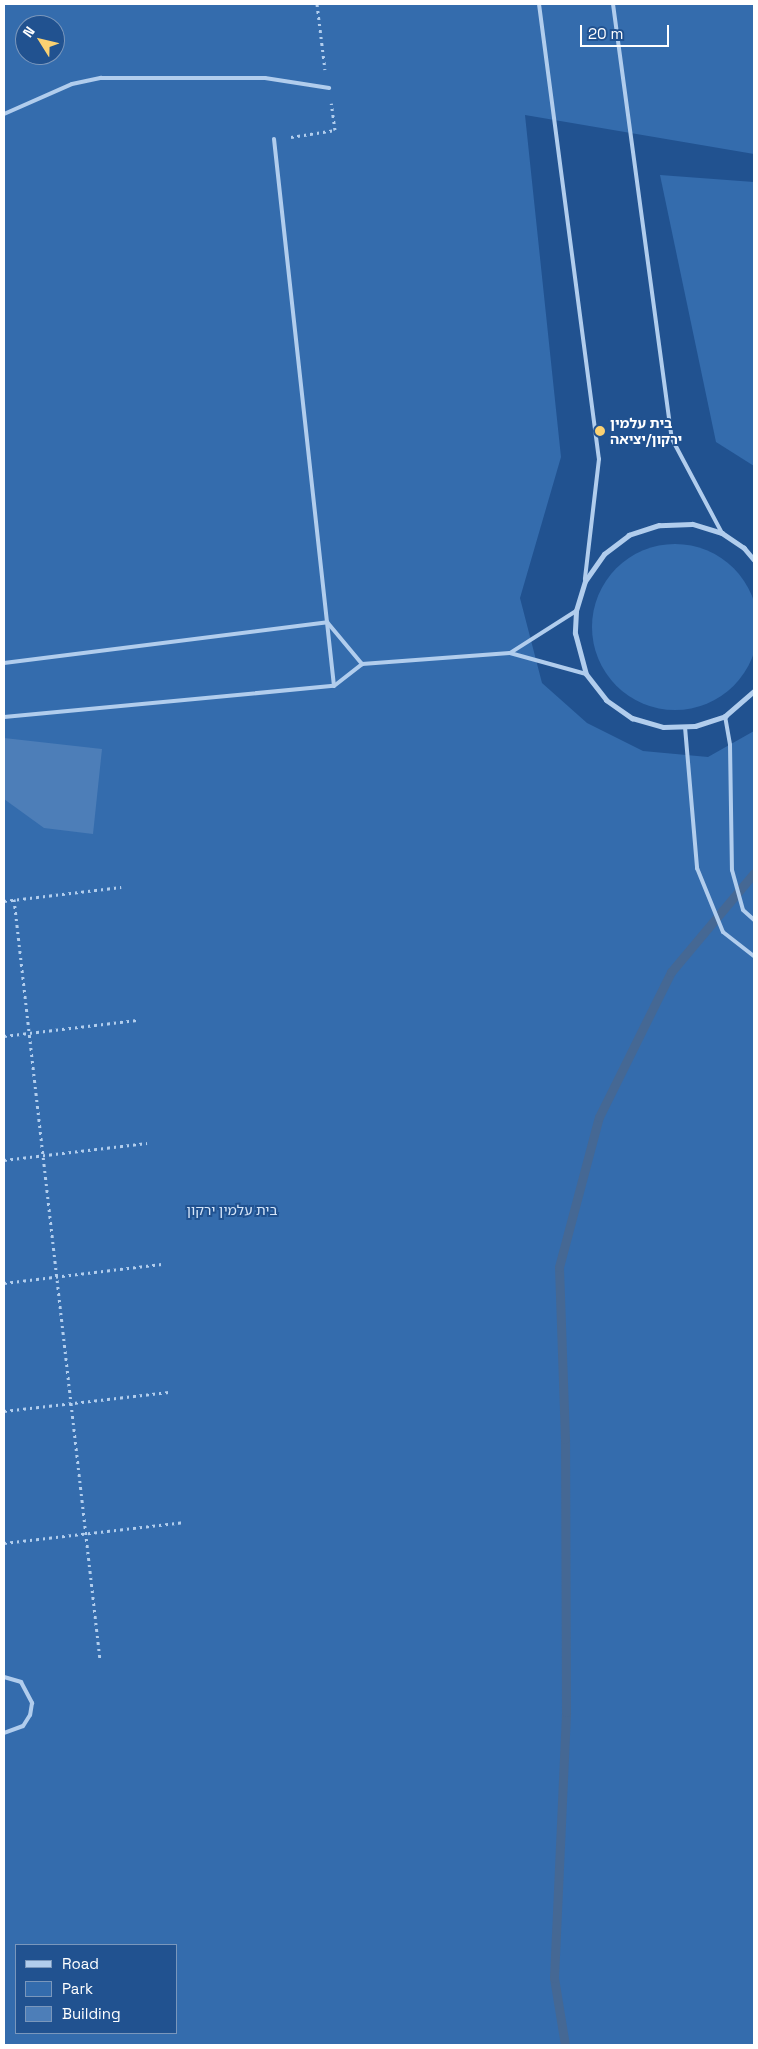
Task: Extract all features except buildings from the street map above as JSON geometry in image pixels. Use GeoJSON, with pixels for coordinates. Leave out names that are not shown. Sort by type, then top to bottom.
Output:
{"type":"FeatureCollection","features":[{"type":"Feature","properties":{"kind":"street"},"geometry":{"type":"LineString","coordinates":[[754,553],[722,534],[692,524],[659,525],[629,535],[604,554],[585,581],[576,611],[578,654],[586,674],[606,700],[632,718],[663,727],[685,726],[725,716],[754,691]]}},
{"type":"Feature","properties":{"kind":"street"},"geometry":{"type":"LineString","coordinates":[[744,548],[754,560]]}},
{"type":"Feature","properties":{"kind":"lane"},"geometry":{"type":"LineString","coordinates":[[539,4],[599,459],[585,581]]}},
{"type":"Feature","properties":{"kind":"lane"},"geometry":{"type":"LineString","coordinates":[[613,4],[672,439],[722,534]]}},
{"type":"Feature","properties":{"kind":"lane"},"geometry":{"type":"LineString","coordinates":[[4,114],[72,84],[101,78],[265,78],[328,88]]}},
{"type":"Feature","properties":{"kind":"lane"},"geometry":{"type":"LineString","coordinates":[[274,139],[334,686]]}},
{"type":"Feature","properties":{"kind":"lane"},"geometry":{"type":"LineString","coordinates":[[510,653],[576,611]]}},
{"type":"Feature","properties":{"kind":"lane"},"geometry":{"type":"LineString","coordinates":[[4,662],[327,622]]}},
{"type":"Feature","properties":{"kind":"lane"},"geometry":{"type":"LineString","coordinates":[[327,622],[362,664]]}},
{"type":"Feature","properties":{"kind":"lane"},"geometry":{"type":"LineString","coordinates":[[4,717],[334,686],[362,664],[510,653],[586,674]]}},
{"type":"Feature","properties":{"kind":"lane"},"geometry":{"type":"LineString","coordinates":[[725,716],[730,745],[729,779],[732,870],[743,910],[754,920]]}},
{"type":"Feature","properties":{"kind":"lane"},"geometry":{"type":"LineString","coordinates":[[685,726],[697,868],[723,932],[752,955]]}},
{"type":"Feature","properties":{"kind":"lane"},"geometry":{"type":"LineString","coordinates":[[4,1676],[21,1682],[32,1703],[30,1716],[23,1726],[4,1733]]}},
{"type":"Feature","properties":{"kind":"path"},"geometry":{"type":"LineString","coordinates":[[4,901],[121,887]]}},
{"type":"Feature","properties":{"kind":"path"},"geometry":{"type":"LineString","coordinates":[[14,899],[100,1660]]}},
{"type":"Feature","properties":{"kind":"path"},"geometry":{"type":"LineString","coordinates":[[4,1036],[137,1020]]}},
{"type":"Feature","properties":{"kind":"path"},"geometry":{"type":"LineString","coordinates":[[4,1160],[147,1143]]}},
{"type":"Feature","properties":{"kind":"path"},"geometry":{"type":"LineString","coordinates":[[4,1283],[162,1264]]}},
{"type":"Feature","properties":{"kind":"path"},"geometry":{"type":"LineString","coordinates":[[4,1411],[169,1392]]}},
{"type":"Feature","properties":{"kind":"path"},"geometry":{"type":"LineString","coordinates":[[4,1544],[185,1522]]}},
{"type":"Feature","properties":{"kind":"green space","name":"בית עלמין ירקון"},"geometry":{"type":"Polygon","coordinates":[[[4,4],[754,4],[754,154],[525,115],[561,457],[520,598],[542,683],[587,723],[643,751],[708,757],[754,731],[754,2045],[4,2045],[4,4]]]}},
{"type":"Feature","properties":{"kind":"green space"},"geometry":{"type":"Polygon","coordinates":[[[660,175],[754,182],[754,466],[716,442],[660,175]]]}},
{"type":"Feature","properties":{"kind":"green space"},"geometry":{"type":"Polygon","coordinates":[[[675,544],[707,550],[734,568],[752,595],[758,627],[752,659],[734,686],[707,704],[675,710],[643,704],[616,686],[598,659],[592,627],[598,595],[616,568],[643,550],[675,544]]]}},
{"type":"Feature","properties":{"kind":"waterway"},"geometry":{"type":"LineString","coordinates":[[565,2045],[554,1978],[566,1712],[565,1439],[559,1267],[599,1117],[671,972],[754,873]]}},
{"type":"Feature","properties":{"kind":"place","name":"בית עלמין ירקון/יציאה"},"geometry":{"type":"Point","coordinates":[600,431]}}]}
